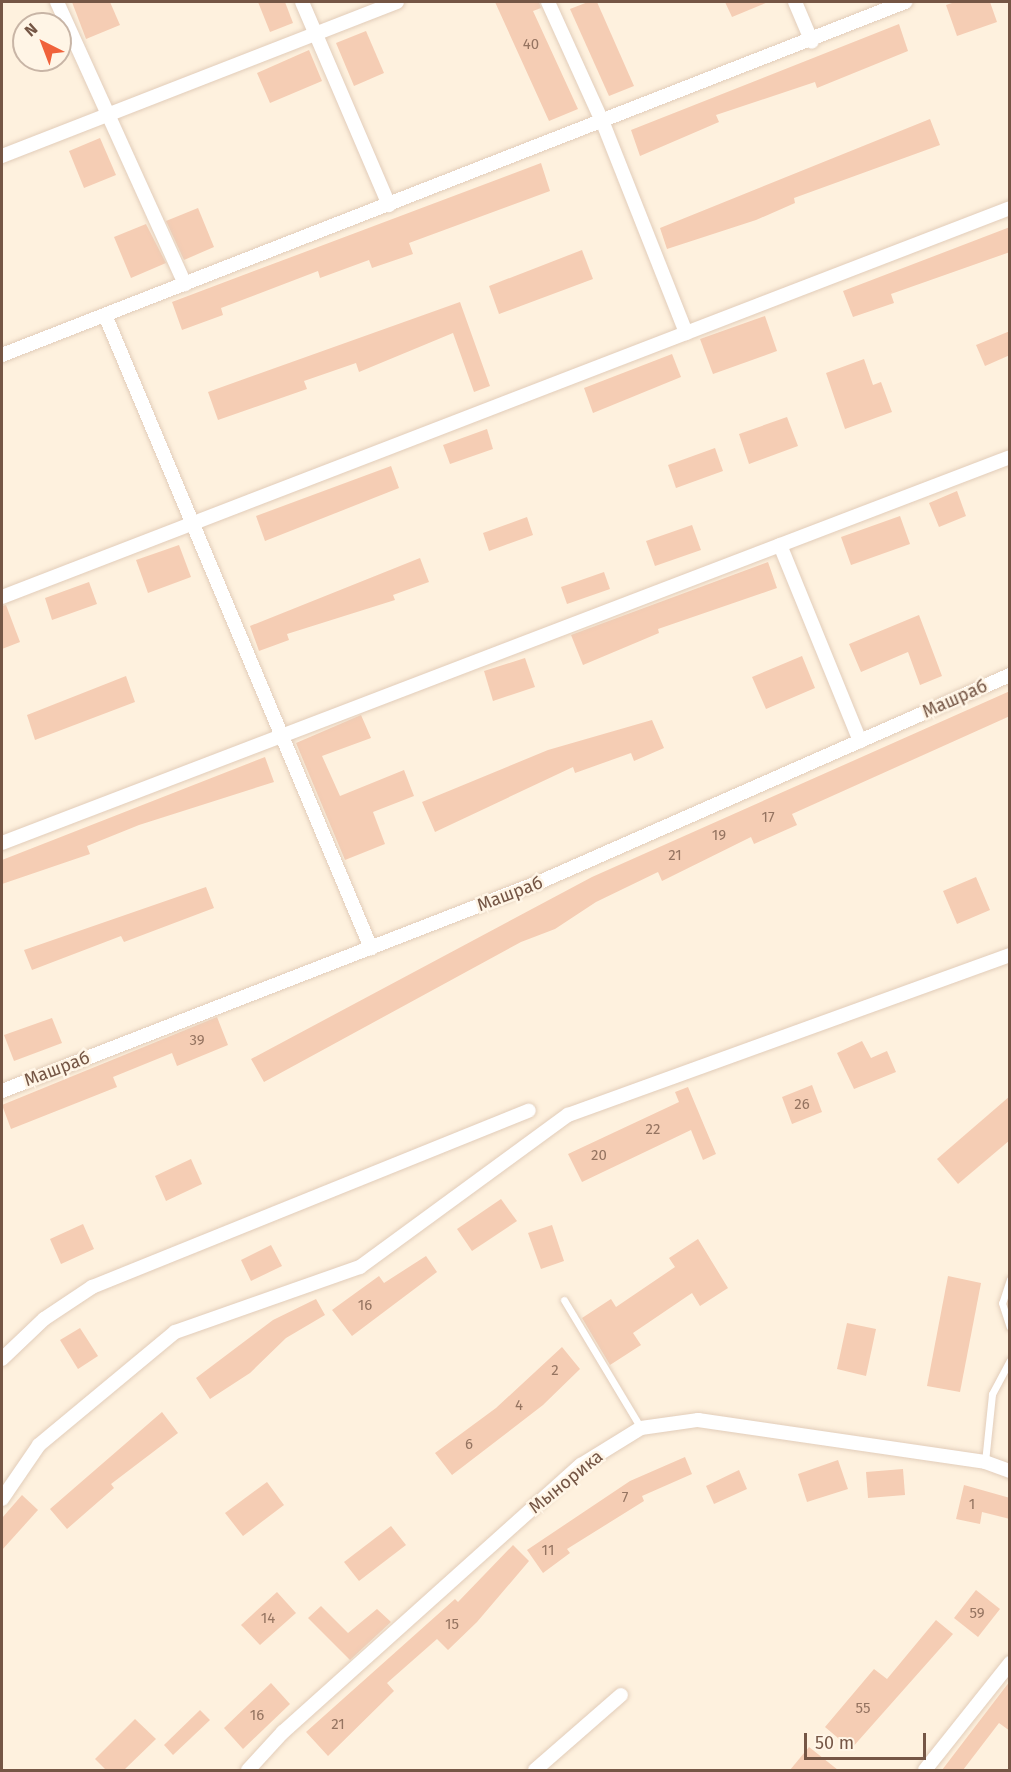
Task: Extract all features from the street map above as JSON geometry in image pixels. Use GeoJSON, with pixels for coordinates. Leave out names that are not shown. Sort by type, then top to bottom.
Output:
{"type":"FeatureCollection","features":[{"type":"Feature","properties":{"kind":"street"},"geometry":{"type":"LineString","coordinates":[[57,2],[185,284]]}},
{"type":"Feature","properties":{"kind":"street"},"geometry":{"type":"LineString","coordinates":[[303,2],[389,205]]}},
{"type":"Feature","properties":{"kind":"street"},"geometry":{"type":"LineString","coordinates":[[2,156],[396,2]]}},
{"type":"Feature","properties":{"kind":"street"},"geometry":{"type":"LineString","coordinates":[[548,2],[603,123],[686,333]]}},
{"type":"Feature","properties":{"kind":"street"},"geometry":{"type":"LineString","coordinates":[[795,2],[812,42]]}},
{"type":"Feature","properties":{"kind":"street"},"geometry":{"type":"LineString","coordinates":[[2,356],[812,42],[905,2]]}},
{"type":"Feature","properties":{"kind":"street"},"geometry":{"type":"LineString","coordinates":[[2,597],[1010,208]]}},
{"type":"Feature","properties":{"kind":"street"},"geometry":{"type":"LineString","coordinates":[[105,315],[371,948]]}},
{"type":"Feature","properties":{"kind":"street"},"geometry":{"type":"LineString","coordinates":[[2,843],[1010,457]]}},
{"type":"Feature","properties":{"kind":"street"},"geometry":{"type":"LineString","coordinates":[[780,545],[860,741]]}},
{"type":"Feature","properties":{"kind":"street","name":"Машраб"},"geometry":{"type":"LineString","coordinates":[[2,1091],[542,881],[1010,675]]}},
{"type":"Feature","properties":{"kind":"street"},"geometry":{"type":"LineString","coordinates":[[2,1499],[39,1445],[175,1332],[360,1267],[568,1115],[1010,955]]}},
{"type":"Feature","properties":{"kind":"street"},"geometry":{"type":"LineString","coordinates":[[2,1359],[44,1319],[92,1287],[529,1110]]}},
{"type":"Feature","properties":{"kind":"street","name":"Мынорика"},"geometry":{"type":"LineString","coordinates":[[248,1770],[283,1732],[581,1465],[641,1428],[698,1420],[985,1462],[1010,1471]]}},
{"type":"Feature","properties":{"kind":"street"},"geometry":{"type":"LineString","coordinates":[[926,1770],[1010,1663]]}},
{"type":"Feature","properties":{"kind":"street"},"geometry":{"type":"LineString","coordinates":[[535,1770],[621,1695]]}},
{"type":"Feature","properties":{"kind":"lane"},"geometry":{"type":"LineString","coordinates":[[1010,1279],[1002,1304],[1010,1327]]}},
{"type":"Feature","properties":{"kind":"lane"},"geometry":{"type":"LineString","coordinates":[[564,1300],[641,1428]]}},
{"type":"Feature","properties":{"kind":"lane"},"geometry":{"type":"LineString","coordinates":[[985,1462],[992,1394],[1010,1360]]}},
{"type":"Feature","properties":{"kind":"building"},"geometry":{"type":"Polygon","coordinates":[[[72,2],[110,2],[120,25],[86,39],[72,2]]]}},
{"type":"Feature","properties":{"kind":"building"},"geometry":{"type":"Polygon","coordinates":[[[258,2],[285,2],[293,23],[270,32],[258,2]]]}},
{"type":"Feature","properties":{"kind":"building"},"geometry":{"type":"Polygon","coordinates":[[[495,2],[539,2],[541,8],[533,11],[578,109],[549,121],[495,2]]]}},
{"type":"Feature","properties":{"kind":"building"},"geometry":{"type":"Polygon","coordinates":[[[588,2],[597,2],[634,86],[609,96],[570,9],[588,2]]]}},
{"type":"Feature","properties":{"kind":"building"},"geometry":{"type":"Polygon","coordinates":[[[725,2],[768,2],[732,17],[725,2]]]}},
{"type":"Feature","properties":{"kind":"building"},"geometry":{"type":"Polygon","coordinates":[[[955,2],[990,2],[997,22],[957,36],[946,5],[955,2]]]}},
{"type":"Feature","properties":{"kind":"building"},"geometry":{"type":"Polygon","coordinates":[[[899,24],[908,51],[817,88],[815,82],[716,115],[719,122],[640,156],[631,130],[899,24]]]}},
{"type":"Feature","properties":{"kind":"building"},"geometry":{"type":"Polygon","coordinates":[[[366,31],[384,73],[354,86],[336,43],[366,31]]]}},
{"type":"Feature","properties":{"kind":"building"},"geometry":{"type":"Polygon","coordinates":[[[309,50],[322,81],[270,103],[257,73],[309,50]]]}},
{"type":"Feature","properties":{"kind":"building"},"geometry":{"type":"Polygon","coordinates":[[[930,119],[940,145],[794,198],[795,203],[756,220],[667,249],[660,228],[930,119]]]}},
{"type":"Feature","properties":{"kind":"building"},"geometry":{"type":"Polygon","coordinates":[[[100,138],[116,175],[84,188],[69,151],[100,138]]]}},
{"type":"Feature","properties":{"kind":"building"},"geometry":{"type":"Polygon","coordinates":[[[541,163],[550,191],[409,243],[413,254],[372,268],[369,260],[320,278],[318,271],[221,308],[223,315],[182,330],[172,302],[541,163]]]}},
{"type":"Feature","properties":{"kind":"building"},"geometry":{"type":"Polygon","coordinates":[[[198,208],[214,247],[184,260],[166,221],[198,208]]]}},
{"type":"Feature","properties":{"kind":"building"},"geometry":{"type":"Polygon","coordinates":[[[146,224],[166,263],[131,278],[114,237],[146,224]]]}},
{"type":"Feature","properties":{"kind":"building"},"geometry":{"type":"Polygon","coordinates":[[[1010,227],[1010,252],[891,294],[894,303],[853,317],[843,291],[1010,227]]]}},
{"type":"Feature","properties":{"kind":"building"},"geometry":{"type":"Polygon","coordinates":[[[582,250],[593,279],[499,314],[489,286],[582,250]]]}},
{"type":"Feature","properties":{"kind":"building"},"geometry":{"type":"Polygon","coordinates":[[[460,302],[490,386],[474,392],[453,333],[359,372],[356,363],[304,381],[307,389],[218,420],[208,392],[460,302]]]}},
{"type":"Feature","properties":{"kind":"building"},"geometry":{"type":"Polygon","coordinates":[[[765,316],[777,351],[713,374],[700,339],[765,316]]]}},
{"type":"Feature","properties":{"kind":"building"},"geometry":{"type":"Polygon","coordinates":[[[1010,331],[1010,355],[985,366],[976,345],[1010,331]]]}},
{"type":"Feature","properties":{"kind":"building"},"geometry":{"type":"Polygon","coordinates":[[[672,354],[681,377],[593,413],[584,388],[672,354]]]}},
{"type":"Feature","properties":{"kind":"building"},"geometry":{"type":"Polygon","coordinates":[[[864,359],[873,385],[881,382],[892,412],[845,429],[826,373],[864,359]]]}},
{"type":"Feature","properties":{"kind":"building"},"geometry":{"type":"Polygon","coordinates":[[[787,417],[798,446],[749,464],[739,434],[787,417]]]}},
{"type":"Feature","properties":{"kind":"building"},"geometry":{"type":"Polygon","coordinates":[[[487,429],[493,449],[450,464],[443,445],[487,429]]]}},
{"type":"Feature","properties":{"kind":"building"},"geometry":{"type":"Polygon","coordinates":[[[715,448],[723,471],[676,488],[668,465],[715,448]]]}},
{"type":"Feature","properties":{"kind":"building"},"geometry":{"type":"Polygon","coordinates":[[[391,466],[399,488],[265,541],[256,516],[391,466]]]}},
{"type":"Feature","properties":{"kind":"building"},"geometry":{"type":"Polygon","coordinates":[[[957,491],[966,516],[939,527],[929,503],[957,491]]]}},
{"type":"Feature","properties":{"kind":"building"},"geometry":{"type":"Polygon","coordinates":[[[900,516],[910,544],[851,565],[841,537],[900,516]]]}},
{"type":"Feature","properties":{"kind":"building"},"geometry":{"type":"Polygon","coordinates":[[[527,517],[533,535],[489,551],[483,533],[527,517]]]}},
{"type":"Feature","properties":{"kind":"building"},"geometry":{"type":"Polygon","coordinates":[[[692,525],[701,550],[655,566],[646,541],[692,525]]]}},
{"type":"Feature","properties":{"kind":"building"},"geometry":{"type":"Polygon","coordinates":[[[179,545],[191,577],[148,593],[136,560],[179,545]]]}},
{"type":"Feature","properties":{"kind":"building"},"geometry":{"type":"Polygon","coordinates":[[[420,558],[429,582],[393,595],[395,600],[287,634],[289,640],[259,651],[250,626],[420,558]]]}},
{"type":"Feature","properties":{"kind":"building"},"geometry":{"type":"Polygon","coordinates":[[[768,562],[777,588],[658,629],[659,633],[583,665],[571,635],[768,562]]]}},
{"type":"Feature","properties":{"kind":"building"},"geometry":{"type":"Polygon","coordinates":[[[604,572],[610,589],[567,604],[561,587],[604,572]]]}},
{"type":"Feature","properties":{"kind":"building"},"geometry":{"type":"Polygon","coordinates":[[[89,582],[97,604],[52,620],[45,598],[89,582]]]}},
{"type":"Feature","properties":{"kind":"building"},"geometry":{"type":"Polygon","coordinates":[[[6,605],[20,642],[2,649],[2,606],[6,605]]]}},
{"type":"Feature","properties":{"kind":"building"},"geometry":{"type":"Polygon","coordinates":[[[919,615],[942,676],[920,685],[908,652],[861,672],[849,644],[919,615]]]}},
{"type":"Feature","properties":{"kind":"building"},"geometry":{"type":"Polygon","coordinates":[[[802,656],[815,688],[766,709],[752,677],[802,656]]]}},
{"type":"Feature","properties":{"kind":"building"},"geometry":{"type":"Polygon","coordinates":[[[525,658],[535,687],[493,701],[484,671],[525,658]]]}},
{"type":"Feature","properties":{"kind":"building"},"geometry":{"type":"Polygon","coordinates":[[[126,676],[135,702],[35,740],[27,715],[126,676]]]}},
{"type":"Feature","properties":{"kind":"building"},"geometry":{"type":"Polygon","coordinates":[[[1010,691],[1010,716],[792,814],[797,825],[754,844],[751,837],[662,881],[658,872],[596,902],[555,929],[521,942],[264,1082],[251,1059],[592,877],[1010,691]]]}},
{"type":"Feature","properties":{"kind":"building"},"geometry":{"type":"Polygon","coordinates":[[[361,715],[371,738],[322,756],[340,796],[404,770],[414,796],[373,812],[385,844],[345,860],[296,743],[361,715]]]}},
{"type":"Feature","properties":{"kind":"building"},"geometry":{"type":"Polygon","coordinates":[[[652,720],[664,748],[634,761],[631,753],[575,773],[573,767],[435,832],[422,802],[548,750],[652,720]]]}},
{"type":"Feature","properties":{"kind":"building"},"geometry":{"type":"Polygon","coordinates":[[[265,757],[274,782],[139,825],[87,846],[90,854],[2,884],[2,860],[265,757]]]}},
{"type":"Feature","properties":{"kind":"building"},"geometry":{"type":"Polygon","coordinates":[[[976,877],[990,910],[957,924],[943,891],[976,877]]]}},
{"type":"Feature","properties":{"kind":"building"},"geometry":{"type":"Polygon","coordinates":[[[206,887],[214,908],[124,942],[121,936],[32,970],[24,950],[206,887]]]}},
{"type":"Feature","properties":{"kind":"building"},"geometry":{"type":"Polygon","coordinates":[[[217,1017],[228,1045],[177,1066],[172,1053],[113,1077],[117,1087],[11,1129],[2,1105],[217,1017]]]}},
{"type":"Feature","properties":{"kind":"building"},"geometry":{"type":"Polygon","coordinates":[[[52,1018],[62,1043],[14,1061],[4,1035],[52,1018]]]}},
{"type":"Feature","properties":{"kind":"building"},"geometry":{"type":"Polygon","coordinates":[[[862,1041],[871,1058],[887,1051],[896,1072],[854,1089],[837,1053],[862,1041]]]}},
{"type":"Feature","properties":{"kind":"building"},"geometry":{"type":"Polygon","coordinates":[[[812,1085],[822,1112],[792,1124],[782,1097],[812,1085]]]}},
{"type":"Feature","properties":{"kind":"building"},"geometry":{"type":"Polygon","coordinates":[[[688,1087],[716,1154],[703,1160],[691,1130],[582,1182],[568,1154],[679,1102],[675,1092],[688,1087]]]}},
{"type":"Feature","properties":{"kind":"building"},"geometry":{"type":"Polygon","coordinates":[[[1010,1096],[1010,1140],[958,1184],[937,1159],[1010,1096]]]}},
{"type":"Feature","properties":{"kind":"building"},"geometry":{"type":"Polygon","coordinates":[[[191,1159],[202,1184],[166,1201],[155,1176],[191,1159]]]}},
{"type":"Feature","properties":{"kind":"building"},"geometry":{"type":"Polygon","coordinates":[[[501,1199],[517,1221],[472,1251],[457,1229],[501,1199]]]}},
{"type":"Feature","properties":{"kind":"building"},"geometry":{"type":"Polygon","coordinates":[[[83,1224],[94,1249],[61,1264],[50,1239],[83,1224]]]}},
{"type":"Feature","properties":{"kind":"building"},"geometry":{"type":"Polygon","coordinates":[[[552,1225],[564,1261],[541,1269],[528,1233],[552,1225]]]}},
{"type":"Feature","properties":{"kind":"building"},"geometry":{"type":"Polygon","coordinates":[[[698,1239],[728,1288],[700,1306],[692,1293],[633,1333],[641,1345],[610,1365],[582,1318],[611,1299],[616,1307],[675,1267],[669,1258],[698,1239]]]}},
{"type":"Feature","properties":{"kind":"building"},"geometry":{"type":"Polygon","coordinates":[[[271,1245],[282,1266],[251,1281],[241,1260],[271,1245]]]}},
{"type":"Feature","properties":{"kind":"building"},"geometry":{"type":"Polygon","coordinates":[[[426,1256],[437,1272],[352,1336],[332,1310],[379,1276],[384,1283],[426,1256]]]}},
{"type":"Feature","properties":{"kind":"building"},"geometry":{"type":"Polygon","coordinates":[[[948,1276],[981,1283],[960,1392],[927,1386],[948,1276]]]}},
{"type":"Feature","properties":{"kind":"building"},"geometry":{"type":"Polygon","coordinates":[[[316,1299],[325,1315],[286,1338],[250,1373],[210,1399],[196,1378],[273,1320],[316,1299]]]}},
{"type":"Feature","properties":{"kind":"building"},"geometry":{"type":"Polygon","coordinates":[[[847,1323],[876,1329],[866,1376],[837,1369],[847,1323]]]}},
{"type":"Feature","properties":{"kind":"building"},"geometry":{"type":"Polygon","coordinates":[[[80,1328],[98,1356],[78,1369],[60,1340],[80,1328]]]}},
{"type":"Feature","properties":{"kind":"building"},"geometry":{"type":"Polygon","coordinates":[[[562,1347],[580,1369],[543,1405],[452,1475],[435,1453],[496,1408],[562,1347]]]}},
{"type":"Feature","properties":{"kind":"building"},"geometry":{"type":"Polygon","coordinates":[[[162,1412],[178,1433],[111,1484],[114,1488],[67,1529],[50,1509],[162,1412]]]}},
{"type":"Feature","properties":{"kind":"building"},"geometry":{"type":"Polygon","coordinates":[[[685,1457],[692,1474],[642,1496],[644,1501],[567,1549],[570,1553],[543,1573],[527,1550],[630,1481],[685,1457]]]}},
{"type":"Feature","properties":{"kind":"building"},"geometry":{"type":"Polygon","coordinates":[[[838,1460],[848,1489],[807,1502],[798,1474],[838,1460]]]}},
{"type":"Feature","properties":{"kind":"building"},"geometry":{"type":"Polygon","coordinates":[[[903,1469],[905,1495],[868,1498],[866,1472],[903,1469]]]}},
{"type":"Feature","properties":{"kind":"building"},"geometry":{"type":"Polygon","coordinates":[[[739,1470],[747,1489],[714,1504],[706,1486],[739,1470]]]}},
{"type":"Feature","properties":{"kind":"building"},"geometry":{"type":"Polygon","coordinates":[[[267,1482],[284,1505],[243,1536],[225,1513],[267,1482]]]}},
{"type":"Feature","properties":{"kind":"building"},"geometry":{"type":"Polygon","coordinates":[[[964,1485],[1010,1498],[1010,1519],[982,1512],[980,1524],[956,1519],[964,1485]]]}},
{"type":"Feature","properties":{"kind":"building"},"geometry":{"type":"Polygon","coordinates":[[[22,1495],[38,1510],[2,1550],[2,1518],[22,1495]]]}},
{"type":"Feature","properties":{"kind":"building"},"geometry":{"type":"Polygon","coordinates":[[[391,1526],[406,1545],[359,1581],[344,1562],[391,1526]]]}},
{"type":"Feature","properties":{"kind":"building"},"geometry":{"type":"Polygon","coordinates":[[[513,1545],[529,1561],[477,1622],[448,1650],[437,1639],[387,1683],[394,1691],[328,1756],[306,1732],[455,1599],[458,1602],[513,1545]]]}},
{"type":"Feature","properties":{"kind":"building"},"geometry":{"type":"Polygon","coordinates":[[[976,1590],[1000,1609],[978,1637],[954,1618],[976,1590]]]}},
{"type":"Feature","properties":{"kind":"building"},"geometry":{"type":"Polygon","coordinates":[[[277,1592],[296,1613],[260,1645],[241,1625],[277,1592]]]}},
{"type":"Feature","properties":{"kind":"building"},"geometry":{"type":"Polygon","coordinates":[[[321,1606],[348,1633],[377,1609],[391,1622],[350,1660],[308,1618],[321,1606]]]}},
{"type":"Feature","properties":{"kind":"building"},"geometry":{"type":"Polygon","coordinates":[[[936,1620],[953,1634],[851,1749],[825,1727],[874,1669],[887,1679],[936,1620]]]}},
{"type":"Feature","properties":{"kind":"building"},"geometry":{"type":"Polygon","coordinates":[[[1010,1681],[1010,1731],[999,1723],[963,1770],[942,1770],[1010,1681]]]}},
{"type":"Feature","properties":{"kind":"building"},"geometry":{"type":"Polygon","coordinates":[[[271,1683],[290,1704],[243,1749],[224,1728],[271,1683]]]}},
{"type":"Feature","properties":{"kind":"building"},"geometry":{"type":"Polygon","coordinates":[[[200,1710],[210,1720],[173,1755],[164,1745],[200,1710]]]}},
{"type":"Feature","properties":{"kind":"building"},"geometry":{"type":"Polygon","coordinates":[[[135,1719],[156,1739],[124,1770],[106,1770],[95,1759],[135,1719]]]}},
{"type":"Feature","properties":{"kind":"building"},"geometry":{"type":"Polygon","coordinates":[[[809,1747],[838,1770],[790,1770],[809,1747]]]}}]}
